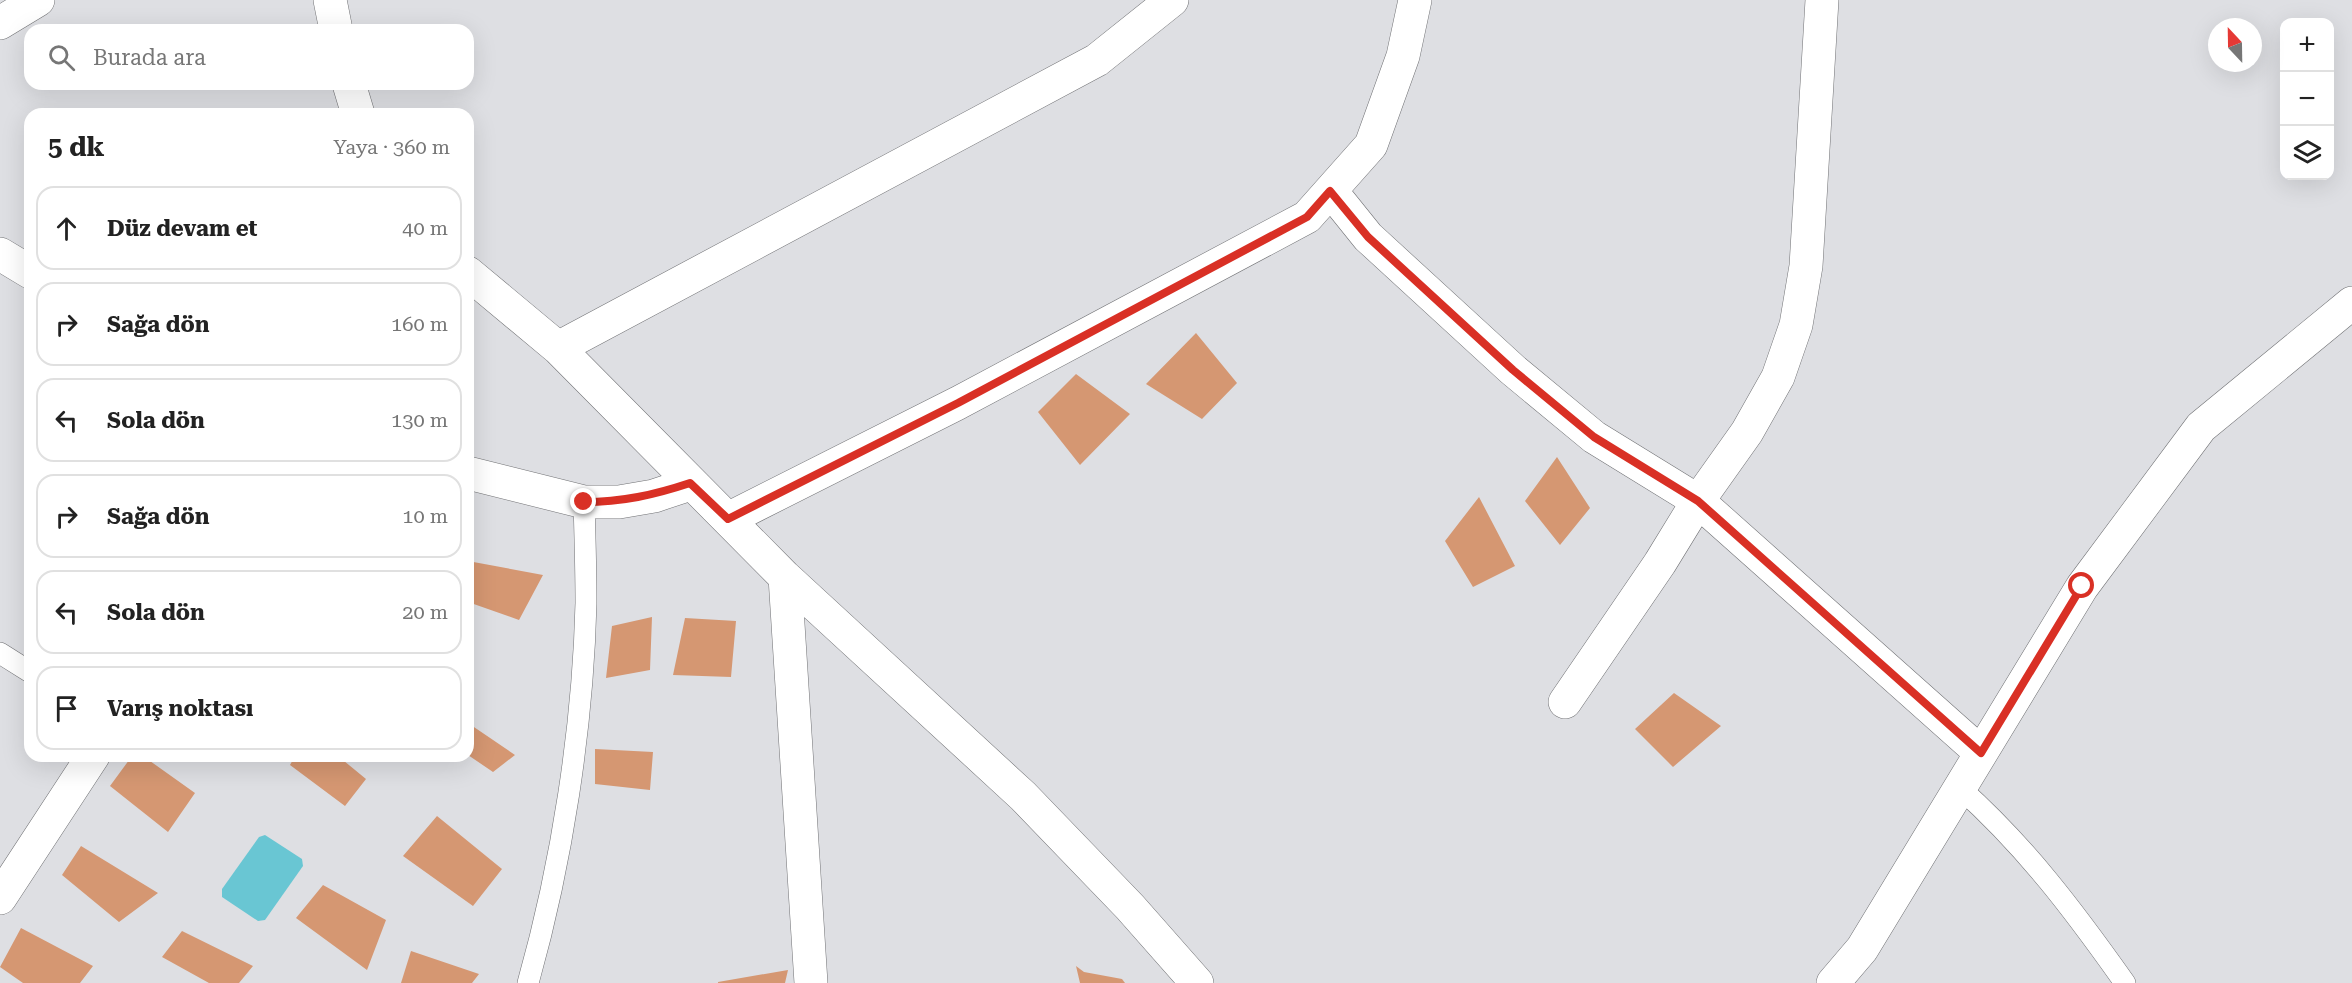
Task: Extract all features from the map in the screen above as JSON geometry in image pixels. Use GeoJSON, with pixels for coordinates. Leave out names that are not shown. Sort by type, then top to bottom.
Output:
{"type":"FeatureCollection","features":[{"type":"Feature","properties":{"kind":"street"},"geometry":{"type":"LineString","coordinates":[[0,23],[38,0]]}},
{"type":"Feature","properties":{"kind":"street"},"geometry":{"type":"LineString","coordinates":[[330,0],[335,24]]}},
{"type":"Feature","properties":{"kind":"street"},"geometry":{"type":"LineString","coordinates":[[558,348],[1097,60],[1172,0]]}},
{"type":"Feature","properties":{"kind":"street"},"geometry":{"type":"LineString","coordinates":[[728,519],[958,403],[1307,217],[1371,145],[1403,56],[1415,0]]}},
{"type":"Feature","properties":{"kind":"street"},"geometry":{"type":"LineString","coordinates":[[1566,702],[1752,423],[1778,377],[1796,325],[1806,266],[1822,0]]}},
{"type":"Feature","properties":{"kind":"street"},"geometry":{"type":"LineString","coordinates":[[351,90],[356,108]]}},
{"type":"Feature","properties":{"kind":"street"},"geometry":{"type":"LineString","coordinates":[[1330,191],[1368,237],[1522,377],[1594,437],[1698,501],[1981,753]]}},
{"type":"Feature","properties":{"kind":"street"},"geometry":{"type":"LineString","coordinates":[[0,254],[24,268]]}},
{"type":"Feature","properties":{"kind":"street"},"geometry":{"type":"LineString","coordinates":[[474,278],[558,348],[627,415],[690,483],[785,577],[1023,796],[1130,907],[1197,983]]}},
{"type":"Feature","properties":{"kind":"street"},"geometry":{"type":"LineString","coordinates":[[1833,983],[1862,949],[2082,586],[2201,427],[2352,303]]}},
{"type":"Feature","properties":{"kind":"street"},"geometry":{"type":"LineString","coordinates":[[474,474],[584,502],[619,502],[654,496],[690,483]]}},
{"type":"Feature","properties":{"kind":"street"},"geometry":{"type":"LineString","coordinates":[[785,577],[811,983]]}},
{"type":"Feature","properties":{"kind":"street"},"geometry":{"type":"LineString","coordinates":[[0,898],[89,762]]}},
{"type":"Feature","properties":{"kind":"lane"},"geometry":{"type":"LineString","coordinates":[[528,983],[547,903],[572,755],[586,603],[584,502]]}},
{"type":"Feature","properties":{"kind":"lane"},"geometry":{"type":"LineString","coordinates":[[0,653],[24,668]]}},
{"type":"Feature","properties":{"kind":"lane"},"geometry":{"type":"LineString","coordinates":[[1960,788],[1993,818],[2049,879],[2125,983]]}},
{"type":"Feature","properties":{"kind":"water"},"geometry":{"type":"Polygon","coordinates":[[[265,835],[302,859],[303,866],[265,920],[258,921],[222,897],[222,889],[259,837],[265,835]]]}},
{"type":"Feature","properties":{"kind":"building"},"geometry":{"type":"Polygon","coordinates":[[[1196,333],[1237,383],[1202,419],[1146,384],[1196,333]]]}},
{"type":"Feature","properties":{"kind":"building"},"geometry":{"type":"Polygon","coordinates":[[[1076,374],[1130,414],[1080,465],[1038,412],[1076,374]]]}},
{"type":"Feature","properties":{"kind":"building"},"geometry":{"type":"Polygon","coordinates":[[[1557,457],[1590,508],[1560,545],[1525,501],[1557,457]]]}},
{"type":"Feature","properties":{"kind":"building"},"geometry":{"type":"Polygon","coordinates":[[[1479,497],[1515,566],[1473,587],[1445,541],[1479,497]]]}},
{"type":"Feature","properties":{"kind":"building"},"geometry":{"type":"Polygon","coordinates":[[[474,562],[543,575],[519,620],[474,604],[474,562]]]}},
{"type":"Feature","properties":{"kind":"building"},"geometry":{"type":"Polygon","coordinates":[[[652,617],[650,670],[606,678],[612,626],[652,617]]]}},
{"type":"Feature","properties":{"kind":"building"},"geometry":{"type":"Polygon","coordinates":[[[685,618],[736,621],[731,677],[673,675],[685,618]]]}},
{"type":"Feature","properties":{"kind":"building"},"geometry":{"type":"Polygon","coordinates":[[[1674,693],[1721,726],[1673,767],[1635,729],[1674,693]]]}},
{"type":"Feature","properties":{"kind":"building"},"geometry":{"type":"Polygon","coordinates":[[[474,727],[515,755],[493,772],[474,759],[474,727]]]}},
{"type":"Feature","properties":{"kind":"building"},"geometry":{"type":"Polygon","coordinates":[[[595,749],[653,752],[650,790],[595,784],[595,749]]]}},
{"type":"Feature","properties":{"kind":"building"},"geometry":{"type":"Polygon","coordinates":[[[128,762],[151,762],[195,793],[168,832],[110,786],[128,762]]]}},
{"type":"Feature","properties":{"kind":"building"},"geometry":{"type":"Polygon","coordinates":[[[292,762],[345,762],[366,779],[345,806],[290,765],[292,762]]]}},
{"type":"Feature","properties":{"kind":"building"},"geometry":{"type":"Polygon","coordinates":[[[437,816],[502,869],[473,906],[403,856],[437,816]]]}},
{"type":"Feature","properties":{"kind":"building"},"geometry":{"type":"Polygon","coordinates":[[[81,846],[158,893],[119,922],[62,875],[81,846]]]}},
{"type":"Feature","properties":{"kind":"building"},"geometry":{"type":"Polygon","coordinates":[[[323,885],[386,920],[367,970],[296,918],[323,885]]]}},
{"type":"Feature","properties":{"kind":"building"},"geometry":{"type":"Polygon","coordinates":[[[21,928],[93,966],[80,983],[23,983],[0,967],[21,928]]]}},
{"type":"Feature","properties":{"kind":"building"},"geometry":{"type":"Polygon","coordinates":[[[182,931],[253,966],[239,983],[209,983],[162,957],[182,931]]]}},
{"type":"Feature","properties":{"kind":"building"},"geometry":{"type":"Polygon","coordinates":[[[411,951],[479,974],[472,983],[401,983],[411,951]]]}},
{"type":"Feature","properties":{"kind":"building"},"geometry":{"type":"Polygon","coordinates":[[[1076,966],[1084,972],[1122,979],[1125,983],[1080,983],[1076,966]]]}},
{"type":"Feature","properties":{"kind":"building"},"geometry":{"type":"Polygon","coordinates":[[[788,970],[785,983],[718,983],[718,982],[788,970]]]}},
{"type":"Feature","properties":{"kind":"route"},"geometry":{"type":"LineString","coordinates":[[584,502],[619,502],[654,496],[690,483],[728,519],[958,403],[1307,217],[1330,191],[1368,237],[1513,370],[1594,437],[1698,501],[1981,753],[2082,586]]}}]}
